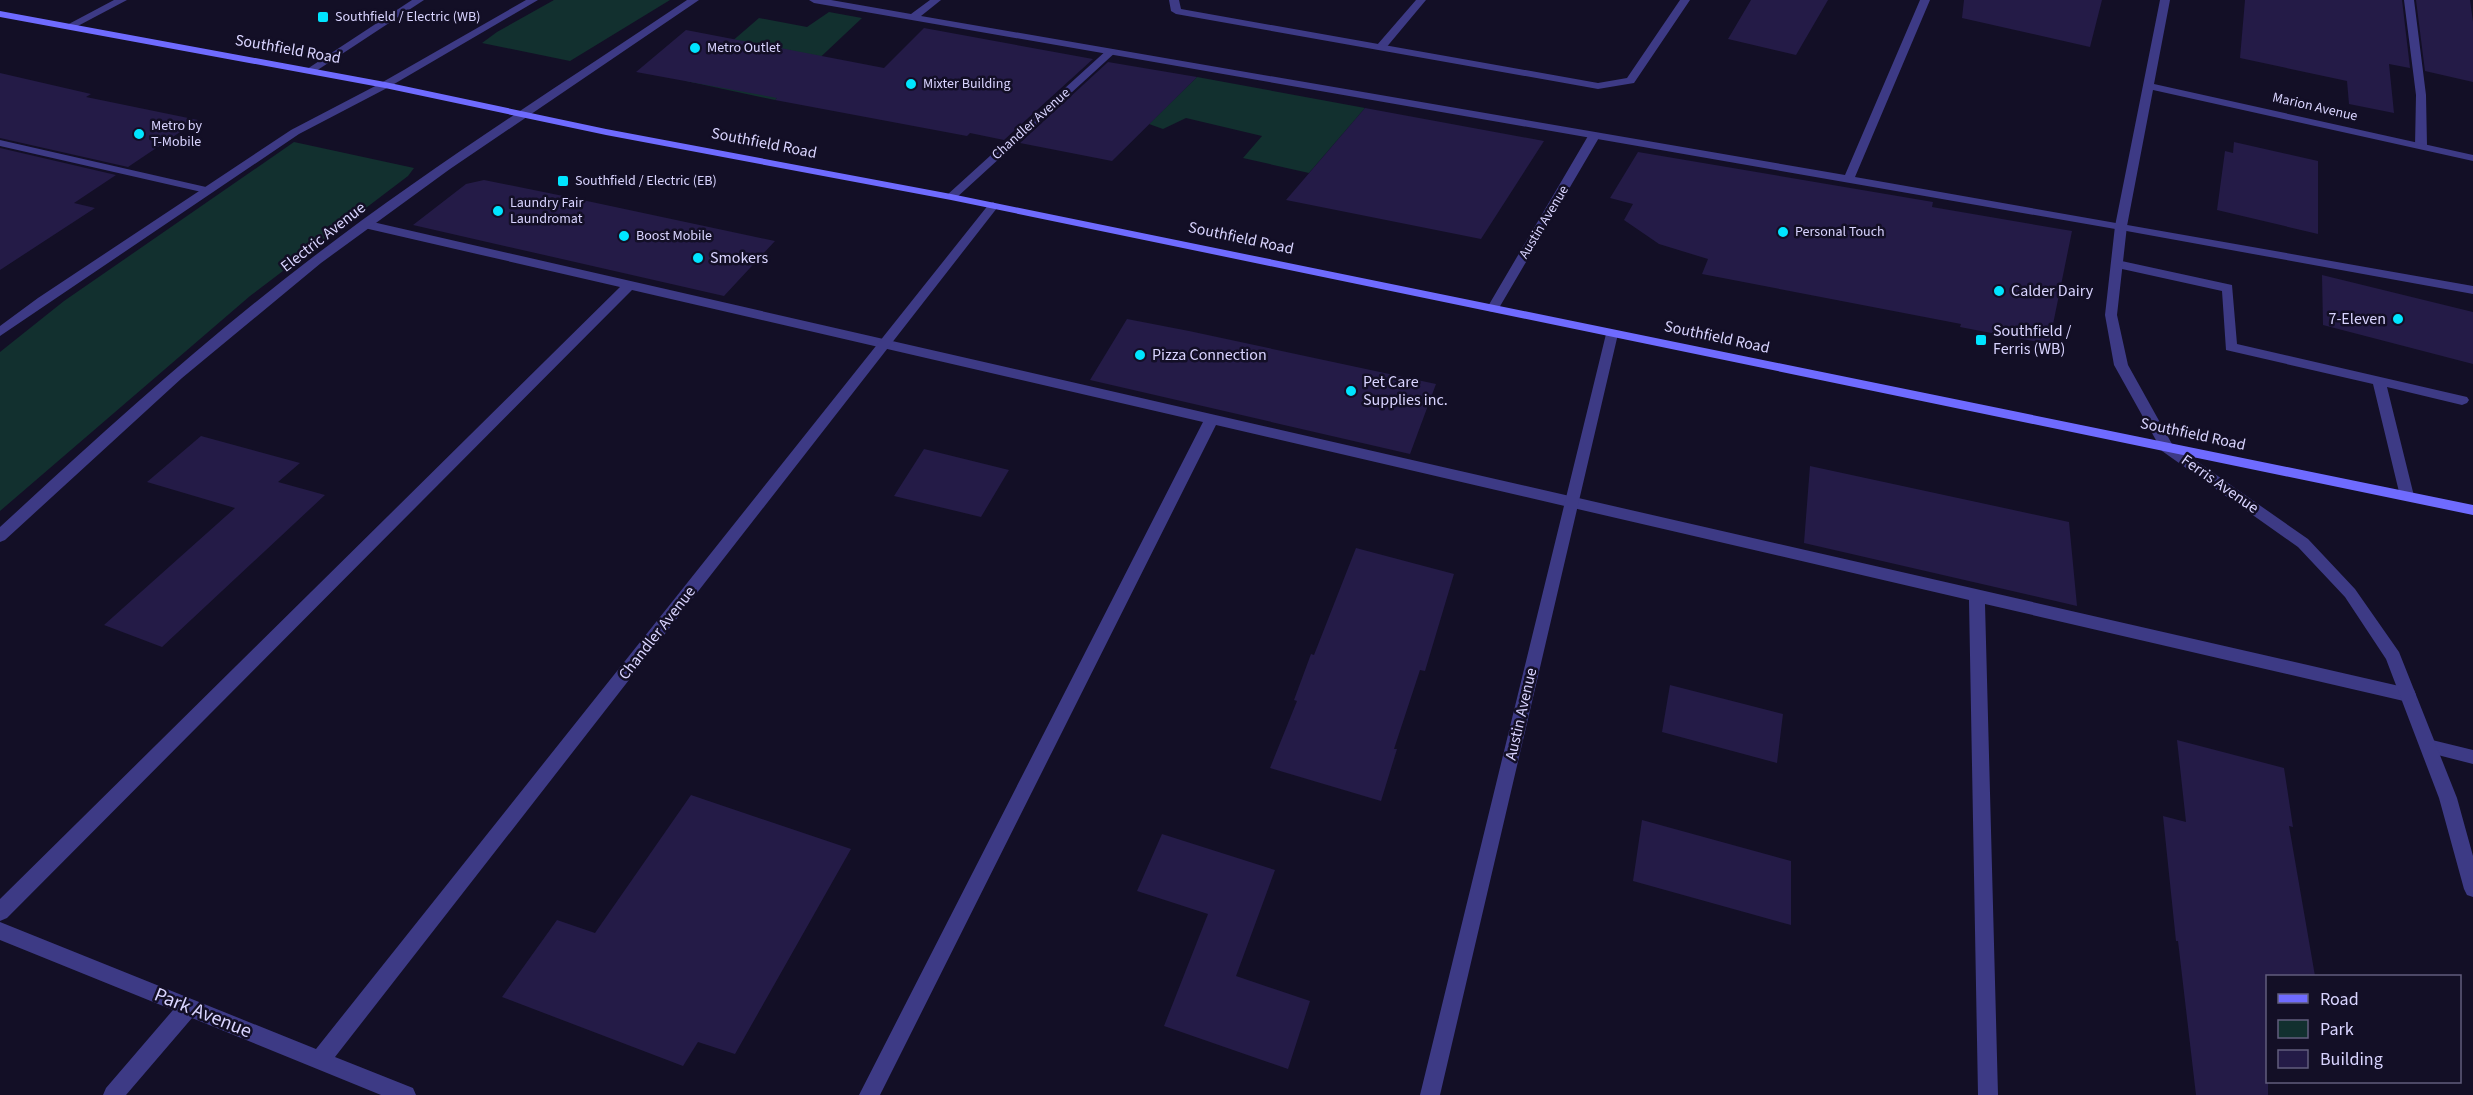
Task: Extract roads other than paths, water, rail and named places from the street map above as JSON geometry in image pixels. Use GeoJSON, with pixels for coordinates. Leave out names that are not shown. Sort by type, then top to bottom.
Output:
{"type":"FeatureCollection","features":[{"type":"Feature","properties":{"kind":"main road","name":"Southfield Road"},"geometry":{"type":"LineString","coordinates":[[0,14],[385,85],[951,197],[2473,510]]}},
{"type":"Feature","properties":{"kind":"street"},"geometry":{"type":"LineString","coordinates":[[70,26],[122,0]]}},
{"type":"Feature","properties":{"kind":"street"},"geometry":{"type":"LineString","coordinates":[[309,71],[419,0]]}},
{"type":"Feature","properties":{"kind":"street"},"geometry":{"type":"LineString","coordinates":[[0,332],[52,294],[294,132],[385,85],[533,0]]}},
{"type":"Feature","properties":{"kind":"street","name":"Electric Avenue"},"geometry":{"type":"LineString","coordinates":[[0,536],[60,479],[229,330],[364,224],[694,0]]}},
{"type":"Feature","properties":{"kind":"street"},"geometry":{"type":"LineString","coordinates":[[814,0],[2121,226],[2473,290]]}},
{"type":"Feature","properties":{"kind":"street"},"geometry":{"type":"LineString","coordinates":[[913,17],[936,0]]}},
{"type":"Feature","properties":{"kind":"street"},"geometry":{"type":"LineString","coordinates":[[1381,47],[1421,0]]}},
{"type":"Feature","properties":{"kind":"street"},"geometry":{"type":"LineString","coordinates":[[1175,5],[1381,47],[1598,86],[1630,81],[1685,0]]}},
{"type":"Feature","properties":{"kind":"street"},"geometry":{"type":"LineString","coordinates":[[1848,180],[1925,0]]}},
{"type":"Feature","properties":{"kind":"street","name":"Ferris Avenue"},"geometry":{"type":"LineString","coordinates":[[2165,0],[2121,226],[2111,315],[2121,365],[2167,447],[2303,543],[2350,593],[2393,657],[2448,798],[2473,889]]}},
{"type":"Feature","properties":{"kind":"street"},"geometry":{"type":"LineString","coordinates":[[2409,0],[2421,95],[2421,146]]}},
{"type":"Feature","properties":{"kind":"street","name":"Chandler Avenue"},"geometry":{"type":"LineString","coordinates":[[951,197],[1112,51]]}},
{"type":"Feature","properties":{"kind":"street","name":"Marion Avenue"},"geometry":{"type":"LineString","coordinates":[[2150,86],[2473,158]]}},
{"type":"Feature","properties":{"kind":"street","name":"Austin Avenue"},"geometry":{"type":"LineString","coordinates":[[1493,308],[1594,136]]}},
{"type":"Feature","properties":{"kind":"street"},"geometry":{"type":"LineString","coordinates":[[0,143],[206,190]]}},
{"type":"Feature","properties":{"kind":"street","name":"Chandler Avenue"},"geometry":{"type":"LineString","coordinates":[[320,1060],[993,206]]}},
{"type":"Feature","properties":{"kind":"street"},"geometry":{"type":"LineString","coordinates":[[364,224],[2408,695]]}},
{"type":"Feature","properties":{"kind":"street"},"geometry":{"type":"LineString","coordinates":[[2117,264],[2228,288],[2232,347],[2462,400]]}},
{"type":"Feature","properties":{"kind":"street"},"geometry":{"type":"LineString","coordinates":[[0,912],[628,286]]}},
{"type":"Feature","properties":{"kind":"street","name":"Austin Avenue"},"geometry":{"type":"LineString","coordinates":[[1430,1095],[1612,334]]}},
{"type":"Feature","properties":{"kind":"street"},"geometry":{"type":"LineString","coordinates":[[2379,381],[2407,496]]}},
{"type":"Feature","properties":{"kind":"street"},"geometry":{"type":"LineString","coordinates":[[869,1095],[1212,419]]}},
{"type":"Feature","properties":{"kind":"street"},"geometry":{"type":"LineString","coordinates":[[1977,596],[1988,1095]]}},
{"type":"Feature","properties":{"kind":"street"},"geometry":{"type":"LineString","coordinates":[[2428,746],[2473,757]]}},
{"type":"Feature","properties":{"kind":"street","name":"Park Avenue"},"geometry":{"type":"LineString","coordinates":[[0,932],[406,1095]]}},
{"type":"Feature","properties":{"kind":"street"},"geometry":{"type":"LineString","coordinates":[[113,1095],[189,1007]]}},
{"type":"Feature","properties":{"kind":"place","name":"Southfield / Electric (WB)"},"geometry":{"type":"Point","coordinates":[323,17]}},
{"type":"Feature","properties":{"kind":"place","name":"Metro Outlet"},"geometry":{"type":"Point","coordinates":[695,48]}},
{"type":"Feature","properties":{"kind":"place","name":"Mixter Building"},"geometry":{"type":"Point","coordinates":[911,84]}},
{"type":"Feature","properties":{"kind":"place","name":"Metro by T-Mobile"},"geometry":{"type":"Point","coordinates":[139,134]}},
{"type":"Feature","properties":{"kind":"place","name":"Southfield / Electric (EB)"},"geometry":{"type":"Point","coordinates":[563,181]}},
{"type":"Feature","properties":{"kind":"place","name":"Laundry Fair Laundromat"},"geometry":{"type":"Point","coordinates":[498,211]}},
{"type":"Feature","properties":{"kind":"place","name":"Personal Touch"},"geometry":{"type":"Point","coordinates":[1783,232]}},
{"type":"Feature","properties":{"kind":"place","name":"Boost Mobile"},"geometry":{"type":"Point","coordinates":[624,236]}},
{"type":"Feature","properties":{"kind":"place","name":"Smokers"},"geometry":{"type":"Point","coordinates":[698,258]}},
{"type":"Feature","properties":{"kind":"place","name":"Calder Dairy"},"geometry":{"type":"Point","coordinates":[1999,291]}},
{"type":"Feature","properties":{"kind":"place","name":"7-Eleven"},"geometry":{"type":"Point","coordinates":[2398,319]}},
{"type":"Feature","properties":{"kind":"place","name":"Southfield / Ferris (WB)"},"geometry":{"type":"Point","coordinates":[1981,340]}},
{"type":"Feature","properties":{"kind":"place","name":"Pizza Connection"},"geometry":{"type":"Point","coordinates":[1140,355]}},
{"type":"Feature","properties":{"kind":"place","name":"Pet Care Supplies inc."},"geometry":{"type":"Point","coordinates":[1351,391]}}]}
